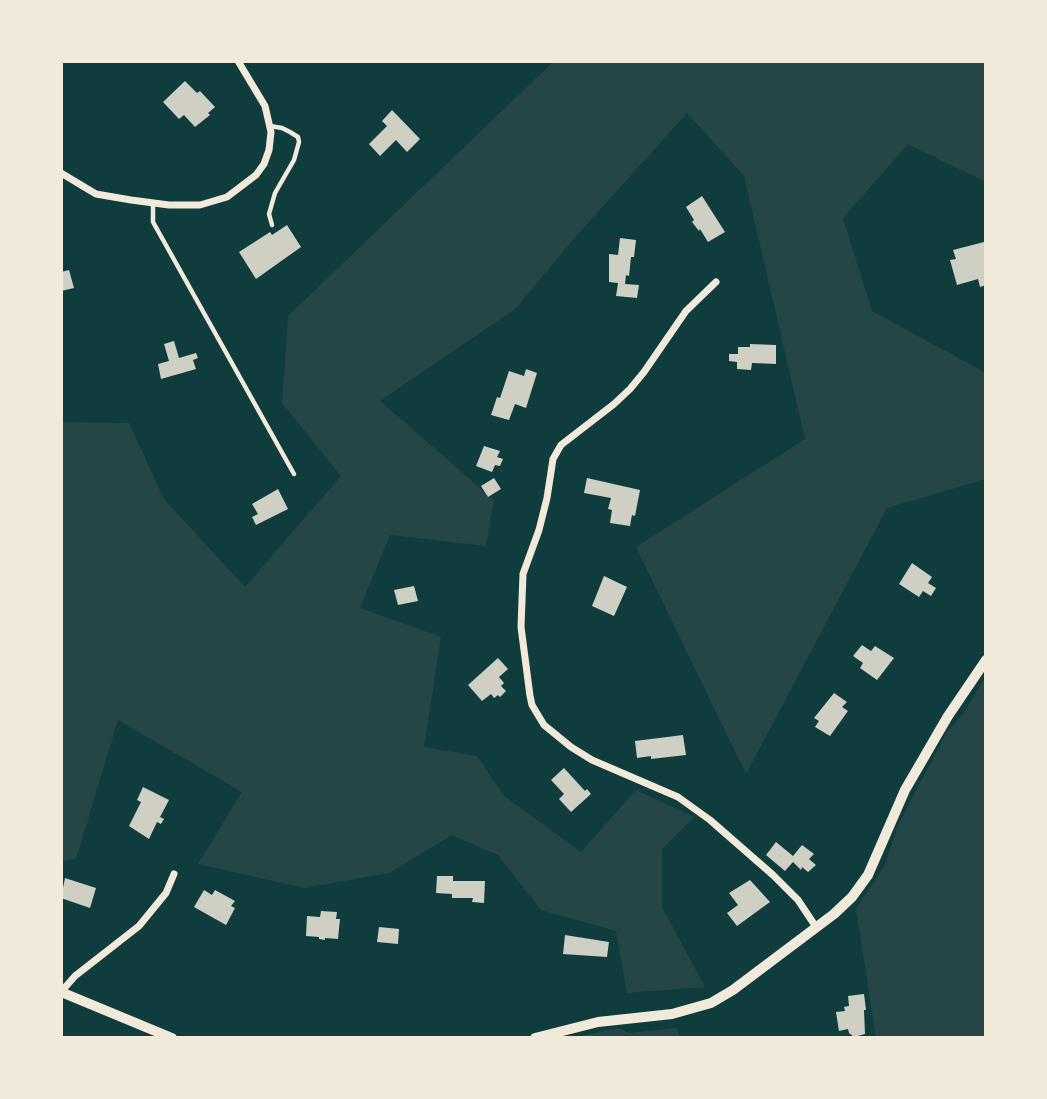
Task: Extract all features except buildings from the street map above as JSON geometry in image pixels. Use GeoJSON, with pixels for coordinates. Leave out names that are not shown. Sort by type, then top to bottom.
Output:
{"type":"FeatureCollection","features":[{"type":"Feature","properties":{"kind":"street"},"geometry":{"type":"LineString","coordinates":[[61,173],[96,194],[153,203],[200,205],[227,197],[256,175],[269,150],[270,126],[265,106],[239,61]]}},
{"type":"Feature","properties":{"kind":"street"},"geometry":{"type":"LineString","coordinates":[[716,282],[686,311],[630,389],[561,445],[553,458],[547,498],[523,574],[521,626],[531,705],[544,725],[571,747],[691,805],[773,875],[798,900],[816,927]]}},
{"type":"Feature","properties":{"kind":"street"},"geometry":{"type":"LineString","coordinates":[[535,1038],[598,1022],[672,1014],[711,1003],[733,990],[834,914],[852,897],[868,875],[905,790],[986,660]]}},
{"type":"Feature","properties":{"kind":"street"},"geometry":{"type":"LineString","coordinates":[[172,1038],[61,992],[90,964],[139,926],[166,893],[174,874]]}},
{"type":"Feature","properties":{"kind":"lane"},"geometry":{"type":"LineString","coordinates":[[270,126],[285,129],[298,137],[299,142],[294,160],[275,193],[269,214],[272,225]]}},
{"type":"Feature","properties":{"kind":"lane"},"geometry":{"type":"LineString","coordinates":[[153,203],[153,222],[294,474]]}},
{"type":"Feature","properties":{"kind":"shaded area"},"geometry":{"type":"Polygon","coordinates":[[[554,61],[986,61],[986,182],[908,144],[843,218],[872,311],[986,373],[986,479],[887,508],[746,774],[636,547],[805,439],[744,176],[687,113],[578,234],[515,309],[380,401],[494,500],[486,546],[390,535],[360,608],[441,637],[424,747],[477,756],[503,795],[581,852],[636,790],[694,817],[662,849],[662,907],[705,987],[627,993],[616,931],[541,910],[498,855],[452,835],[389,873],[304,888],[198,864],[242,792],[118,720],[76,859],[61,861],[61,422],[129,423],[164,499],[245,587],[341,476],[282,403],[288,316],[554,61]]]}},
{"type":"Feature","properties":{"kind":"shaded area"},"geometry":{"type":"Polygon","coordinates":[[[986,676],[986,1038],[876,1038],[856,909],[884,867],[899,823],[947,732],[963,714],[986,676]]]}},
{"type":"Feature","properties":{"kind":"shaded area"},"geometry":{"type":"Polygon","coordinates":[[[619,1028],[629,1033],[677,1028],[681,1038],[571,1038],[619,1028]]]}}]}
